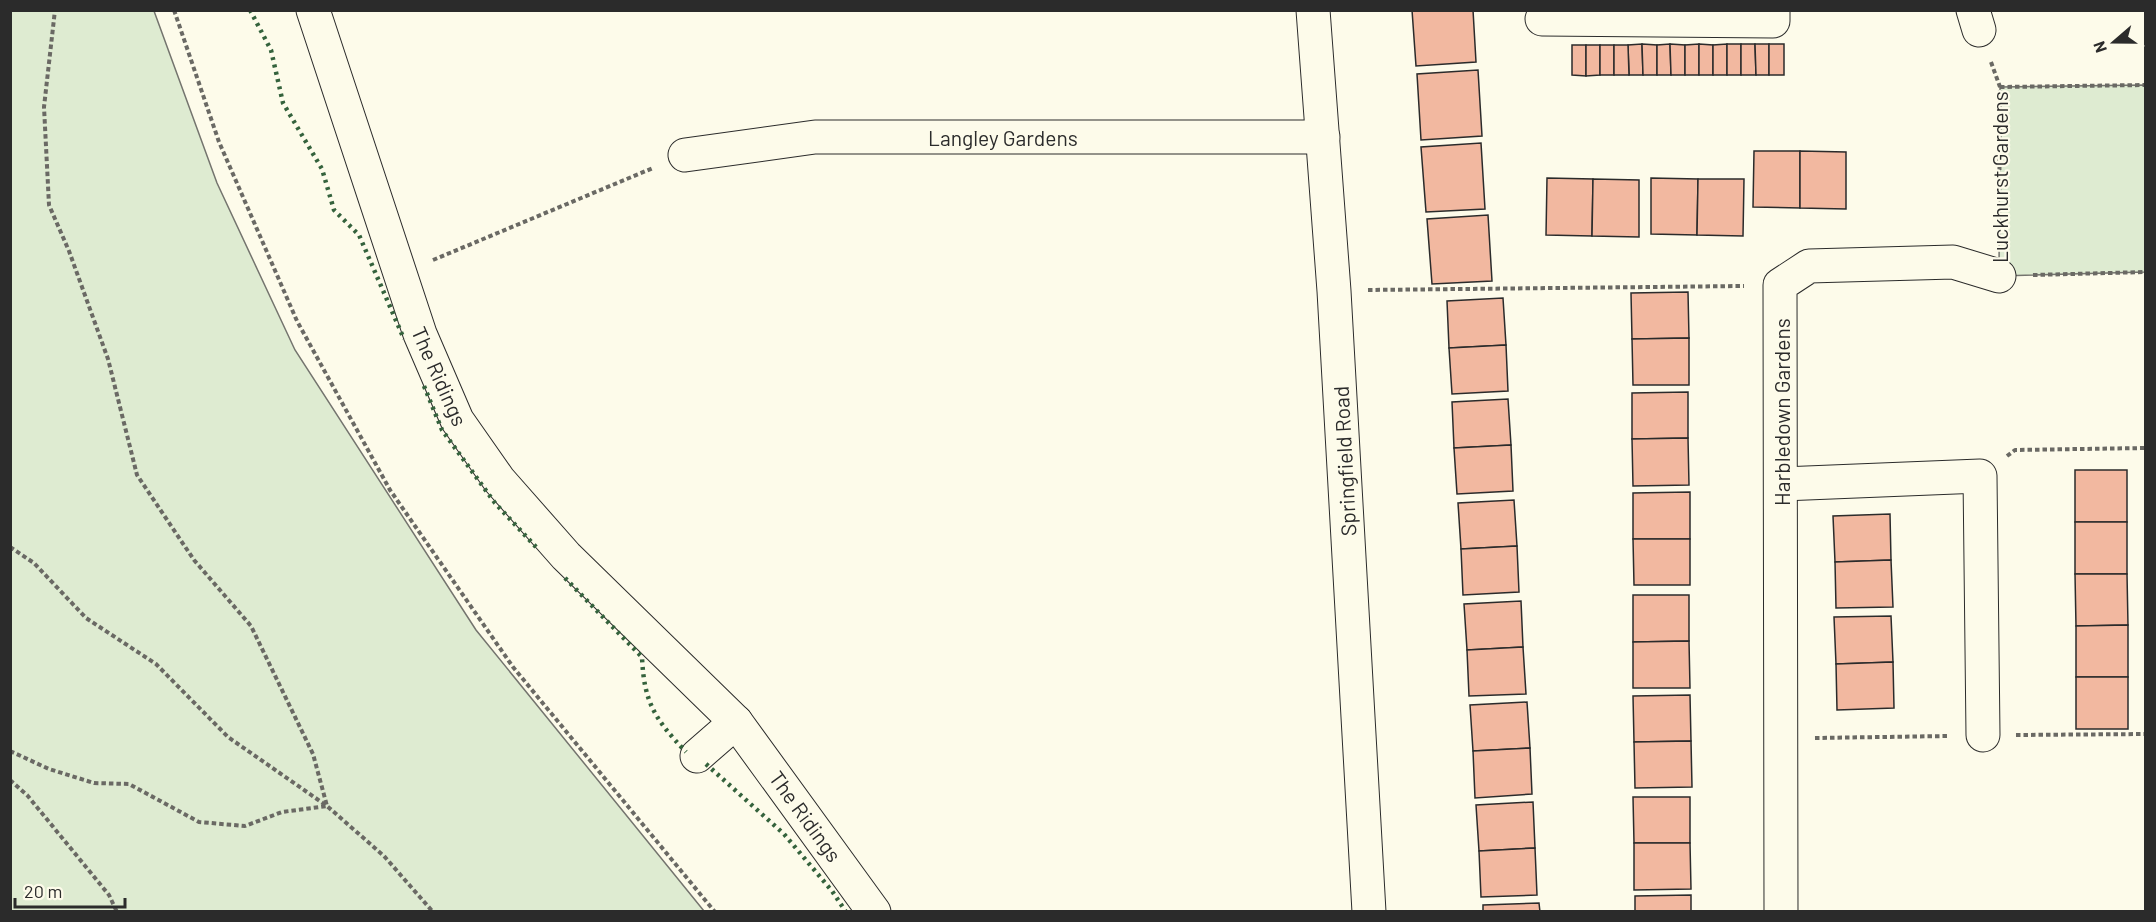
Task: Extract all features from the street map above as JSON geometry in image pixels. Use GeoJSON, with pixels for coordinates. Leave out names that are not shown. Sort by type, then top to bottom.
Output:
{"type":"FeatureCollection","features":[{"type":"Feature","properties":{"kind":"street","name":"The Ridings"},"geometry":{"type":"LineString","coordinates":[[313,10],[420,334],[457,420],[499,480],[566,556],[736,722],[874,912]]}},
{"type":"Feature","properties":{"kind":"street","name":"Springfield Road"},"geometry":{"type":"LineString","coordinates":[[1313,10],[1334,291],[1369,912]]}},
{"type":"Feature","properties":{"kind":"street"},"geometry":{"type":"LineString","coordinates":[[1542,19],[1773,21],[1773,10]]}},
{"type":"Feature","properties":{"kind":"street","name":"Langley Gardens"},"geometry":{"type":"LineString","coordinates":[[685,155],[815,137],[1323,137]]}},
{"type":"Feature","properties":{"kind":"street"},"geometry":{"type":"LineString","coordinates":[[1780,285],[1809,266],[1953,262],[1999,276]]}},
{"type":"Feature","properties":{"kind":"street","name":"Harbledown Gardens"},"geometry":{"type":"LineString","coordinates":[[1780,285],[1781,912]]}},
{"type":"Feature","properties":{"kind":"street"},"geometry":{"type":"LineString","coordinates":[[1782,484],[1980,476],[1983,735]]}},
{"type":"Feature","properties":{"kind":"street"},"geometry":{"type":"LineString","coordinates":[[697,756],[736,722]]}},
{"type":"Feature","properties":{"kind":"path"},"geometry":{"type":"LineString","coordinates":[[55,10],[45,107],[49,205],[108,359],[137,475],[194,560],[251,626],[313,754],[327,806]]}},
{"type":"Feature","properties":{"kind":"path"},"geometry":{"type":"LineString","coordinates":[[174,10],[219,142],[297,321],[390,490],[513,667],[715,912]]}},
{"type":"Feature","properties":{"kind":"path","name":"Luckhurst Gardens"},"geometry":{"type":"LineString","coordinates":[[1976,20],[2000,87],[1999,276]]}},
{"type":"Feature","properties":{"kind":"path"},"geometry":{"type":"LineString","coordinates":[[2000,87],[2145,85]]}},
{"type":"Feature","properties":{"kind":"path"},"geometry":{"type":"LineString","coordinates":[[399,274],[685,155]]}},
{"type":"Feature","properties":{"kind":"path"},"geometry":{"type":"LineString","coordinates":[[1999,276],[2145,272]]}},
{"type":"Feature","properties":{"kind":"path"},"geometry":{"type":"LineString","coordinates":[[1334,291],[1780,285]]}},
{"type":"Feature","properties":{"kind":"path"},"geometry":{"type":"LineString","coordinates":[[1980,476],[2015,450],[2145,448]]}},
{"type":"Feature","properties":{"kind":"path"},"geometry":{"type":"LineString","coordinates":[[10,547],[34,563],[86,618],[156,664],[228,737],[327,806],[384,856],[433,912]]}},
{"type":"Feature","properties":{"kind":"path"},"geometry":{"type":"LineString","coordinates":[[10,751],[49,769],[94,783],[129,784],[199,822],[245,826],[282,812],[327,806]]}},
{"type":"Feature","properties":{"kind":"path"},"geometry":{"type":"LineString","coordinates":[[10,780],[27,795],[109,895],[117,912]]}},
{"type":"Feature","properties":{"kind":"green space"},"geometry":{"type":"Polygon","coordinates":[[[10,11],[154,11],[217,183],[295,350],[476,630],[704,911],[11,911],[10,11]]]}},
{"type":"Feature","properties":{"kind":"green space"},"geometry":{"type":"Polygon","coordinates":[[[2145,85],[2145,272],[1999,276],[2000,87],[2145,85]]]}},
{"type":"Feature","properties":{"kind":"building"},"geometry":{"type":"Polygon","coordinates":[[[1412,10],[1473,10],[1476,62],[1416,66],[1412,10]]]}},
{"type":"Feature","properties":{"kind":"building"},"geometry":{"type":"Polygon","coordinates":[[[1642,44],[1643,75],[1629,75],[1628,45],[1642,44]]]}},
{"type":"Feature","properties":{"kind":"building"},"geometry":{"type":"Polygon","coordinates":[[[1642,44],[1657,45],[1657,75],[1643,75],[1642,44]]]}},
{"type":"Feature","properties":{"kind":"building"},"geometry":{"type":"Polygon","coordinates":[[[1670,44],[1671,75],[1657,75],[1657,45],[1670,44]]]}},
{"type":"Feature","properties":{"kind":"building"},"geometry":{"type":"Polygon","coordinates":[[[1670,44],[1685,45],[1685,75],[1671,75],[1670,44]]]}},
{"type":"Feature","properties":{"kind":"building"},"geometry":{"type":"Polygon","coordinates":[[[1699,44],[1699,75],[1685,75],[1685,45],[1699,44]]]}},
{"type":"Feature","properties":{"kind":"building"},"geometry":{"type":"Polygon","coordinates":[[[1699,44],[1713,45],[1713,75],[1699,75],[1699,44]]]}},
{"type":"Feature","properties":{"kind":"building"},"geometry":{"type":"Polygon","coordinates":[[[1727,44],[1727,75],[1713,75],[1713,45],[1727,44]]]}},
{"type":"Feature","properties":{"kind":"building"},"geometry":{"type":"Polygon","coordinates":[[[1727,44],[1741,44],[1741,75],[1727,75],[1727,44]]]}},
{"type":"Feature","properties":{"kind":"building"},"geometry":{"type":"Polygon","coordinates":[[[1741,44],[1755,44],[1756,75],[1741,75],[1741,44]]]}},
{"type":"Feature","properties":{"kind":"building"},"geometry":{"type":"Polygon","coordinates":[[[1755,44],[1769,44],[1769,75],[1756,75],[1755,44]]]}},
{"type":"Feature","properties":{"kind":"building"},"geometry":{"type":"Polygon","coordinates":[[[1769,44],[1784,44],[1784,75],[1769,75],[1769,44]]]}},
{"type":"Feature","properties":{"kind":"building"},"geometry":{"type":"Polygon","coordinates":[[[1572,45],[1586,45],[1586,76],[1572,75],[1572,45]]]}},
{"type":"Feature","properties":{"kind":"building"},"geometry":{"type":"Polygon","coordinates":[[[1586,45],[1600,45],[1600,75],[1586,76],[1586,45]]]}},
{"type":"Feature","properties":{"kind":"building"},"geometry":{"type":"Polygon","coordinates":[[[1600,45],[1614,45],[1614,75],[1600,75],[1600,45]]]}},
{"type":"Feature","properties":{"kind":"building"},"geometry":{"type":"Polygon","coordinates":[[[1614,45],[1628,45],[1629,75],[1614,75],[1614,45]]]}},
{"type":"Feature","properties":{"kind":"building"},"geometry":{"type":"Polygon","coordinates":[[[1478,70],[1482,136],[1421,140],[1417,74],[1478,70]]]}},
{"type":"Feature","properties":{"kind":"building"},"geometry":{"type":"Polygon","coordinates":[[[1481,143],[1485,209],[1426,212],[1421,147],[1481,143]]]}},
{"type":"Feature","properties":{"kind":"building"},"geometry":{"type":"Polygon","coordinates":[[[1754,151],[1800,151],[1800,208],[1753,207],[1754,151]]]}},
{"type":"Feature","properties":{"kind":"building"},"geometry":{"type":"Polygon","coordinates":[[[1800,151],[1846,152],[1846,209],[1800,208],[1800,151]]]}},
{"type":"Feature","properties":{"kind":"building"},"geometry":{"type":"Polygon","coordinates":[[[1547,178],[1593,179],[1592,236],[1546,235],[1547,178]]]}},
{"type":"Feature","properties":{"kind":"building"},"geometry":{"type":"Polygon","coordinates":[[[1651,178],[1698,179],[1697,235],[1651,234],[1651,178]]]}},
{"type":"Feature","properties":{"kind":"building"},"geometry":{"type":"Polygon","coordinates":[[[1593,179],[1639,180],[1639,237],[1592,236],[1593,179]]]}},
{"type":"Feature","properties":{"kind":"building"},"geometry":{"type":"Polygon","coordinates":[[[1698,179],[1744,179],[1743,236],[1697,235],[1698,179]]]}},
{"type":"Feature","properties":{"kind":"building"},"geometry":{"type":"Polygon","coordinates":[[[1488,215],[1492,281],[1432,284],[1427,219],[1488,215]]]}},
{"type":"Feature","properties":{"kind":"building"},"geometry":{"type":"Polygon","coordinates":[[[1688,292],[1689,338],[1632,339],[1631,293],[1688,292]]]}},
{"type":"Feature","properties":{"kind":"building"},"geometry":{"type":"Polygon","coordinates":[[[1503,298],[1506,345],[1449,348],[1447,301],[1503,298]]]}},
{"type":"Feature","properties":{"kind":"building"},"geometry":{"type":"Polygon","coordinates":[[[1689,338],[1689,385],[1633,385],[1632,339],[1689,338]]]}},
{"type":"Feature","properties":{"kind":"building"},"geometry":{"type":"Polygon","coordinates":[[[1506,345],[1508,391],[1452,394],[1449,348],[1506,345]]]}},
{"type":"Feature","properties":{"kind":"building"},"geometry":{"type":"Polygon","coordinates":[[[1688,392],[1688,438],[1632,439],[1632,393],[1688,392]]]}},
{"type":"Feature","properties":{"kind":"building"},"geometry":{"type":"Polygon","coordinates":[[[1508,399],[1511,445],[1454,448],[1452,402],[1508,399]]]}},
{"type":"Feature","properties":{"kind":"building"},"geometry":{"type":"Polygon","coordinates":[[[1688,438],[1689,485],[1633,486],[1632,439],[1688,438]]]}},
{"type":"Feature","properties":{"kind":"building"},"geometry":{"type":"Polygon","coordinates":[[[1511,445],[1513,491],[1457,494],[1454,448],[1511,445]]]}},
{"type":"Feature","properties":{"kind":"building"},"geometry":{"type":"Polygon","coordinates":[[[2075,470],[2127,470],[2127,522],[2075,522],[2075,470]]]}},
{"type":"Feature","properties":{"kind":"building"},"geometry":{"type":"Polygon","coordinates":[[[1690,492],[1690,539],[1633,539],[1633,493],[1690,492]]]}},
{"type":"Feature","properties":{"kind":"building"},"geometry":{"type":"Polygon","coordinates":[[[1514,500],[1517,546],[1461,549],[1458,503],[1514,500]]]}},
{"type":"Feature","properties":{"kind":"building"},"geometry":{"type":"Polygon","coordinates":[[[1890,514],[1891,560],[1835,562],[1833,516],[1890,514]]]}},
{"type":"Feature","properties":{"kind":"building"},"geometry":{"type":"Polygon","coordinates":[[[2075,522],[2127,522],[2127,574],[2075,574],[2075,522]]]}},
{"type":"Feature","properties":{"kind":"building"},"geometry":{"type":"Polygon","coordinates":[[[1633,539],[1690,539],[1690,585],[1634,585],[1633,539]]]}},
{"type":"Feature","properties":{"kind":"building"},"geometry":{"type":"Polygon","coordinates":[[[1517,546],[1519,592],[1463,595],[1461,549],[1517,546]]]}},
{"type":"Feature","properties":{"kind":"building"},"geometry":{"type":"Polygon","coordinates":[[[1891,560],[1893,607],[1836,608],[1835,562],[1891,560]]]}},
{"type":"Feature","properties":{"kind":"building"},"geometry":{"type":"Polygon","coordinates":[[[2075,574],[2127,574],[2128,625],[2076,626],[2075,574]]]}},
{"type":"Feature","properties":{"kind":"building"},"geometry":{"type":"Polygon","coordinates":[[[1633,595],[1689,595],[1689,641],[1633,642],[1633,595]]]}},
{"type":"Feature","properties":{"kind":"building"},"geometry":{"type":"Polygon","coordinates":[[[1521,601],[1523,647],[1467,650],[1464,604],[1521,601]]]}},
{"type":"Feature","properties":{"kind":"building"},"geometry":{"type":"Polygon","coordinates":[[[1891,616],[1893,662],[1836,664],[1834,617],[1891,616]]]}},
{"type":"Feature","properties":{"kind":"building"},"geometry":{"type":"Polygon","coordinates":[[[2128,625],[2128,677],[2076,677],[2076,626],[2128,625]]]}},
{"type":"Feature","properties":{"kind":"building"},"geometry":{"type":"Polygon","coordinates":[[[1689,641],[1690,688],[1633,688],[1633,642],[1689,641]]]}},
{"type":"Feature","properties":{"kind":"building"},"geometry":{"type":"Polygon","coordinates":[[[1523,647],[1526,694],[1469,696],[1467,650],[1523,647]]]}},
{"type":"Feature","properties":{"kind":"building"},"geometry":{"type":"Polygon","coordinates":[[[1893,662],[1894,708],[1837,710],[1836,664],[1893,662]]]}},
{"type":"Feature","properties":{"kind":"building"},"geometry":{"type":"Polygon","coordinates":[[[2076,677],[2128,677],[2128,729],[2076,729],[2076,677]]]}},
{"type":"Feature","properties":{"kind":"building"},"geometry":{"type":"Polygon","coordinates":[[[1690,695],[1691,741],[1634,742],[1633,696],[1690,695]]]}},
{"type":"Feature","properties":{"kind":"building"},"geometry":{"type":"Polygon","coordinates":[[[1527,702],[1530,748],[1473,751],[1470,705],[1527,702]]]}},
{"type":"Feature","properties":{"kind":"building"},"geometry":{"type":"Polygon","coordinates":[[[1691,741],[1692,787],[1635,788],[1634,742],[1691,741]]]}},
{"type":"Feature","properties":{"kind":"building"},"geometry":{"type":"Polygon","coordinates":[[[1530,748],[1532,794],[1475,798],[1473,751],[1530,748]]]}},
{"type":"Feature","properties":{"kind":"building"},"geometry":{"type":"Polygon","coordinates":[[[1633,797],[1690,797],[1690,843],[1634,843],[1633,797]]]}},
{"type":"Feature","properties":{"kind":"building"},"geometry":{"type":"Polygon","coordinates":[[[1533,802],[1535,848],[1479,851],[1476,805],[1533,802]]]}},
{"type":"Feature","properties":{"kind":"building"},"geometry":{"type":"Polygon","coordinates":[[[1634,843],[1690,843],[1691,889],[1634,890],[1634,843]]]}},
{"type":"Feature","properties":{"kind":"building"},"geometry":{"type":"Polygon","coordinates":[[[1535,848],[1537,895],[1481,897],[1479,851],[1535,848]]]}},
{"type":"Feature","properties":{"kind":"building"},"geometry":{"type":"Polygon","coordinates":[[[1691,895],[1691,912],[1635,912],[1635,896],[1691,895]]]}},
{"type":"Feature","properties":{"kind":"building"},"geometry":{"type":"Polygon","coordinates":[[[1539,903],[1540,912],[1483,912],[1483,905],[1539,903]]]}},
{"type":"Feature","properties":{"kind":"hedge"},"geometry":{"type":"LineString","coordinates":[[250,10],[271,50],[283,103],[322,169],[334,210],[359,235],[404,339]]}},
{"type":"Feature","properties":{"kind":"hedge"},"geometry":{"type":"LineString","coordinates":[[424,386],[442,430],[495,503],[536,547]]}},
{"type":"Feature","properties":{"kind":"hedge"},"geometry":{"type":"LineString","coordinates":[[565,578],[642,657],[645,687],[653,709],[666,730],[686,752]]}},
{"type":"Feature","properties":{"kind":"hedge"},"geometry":{"type":"LineString","coordinates":[[706,764],[784,834],[832,891],[846,912]]}}]}
